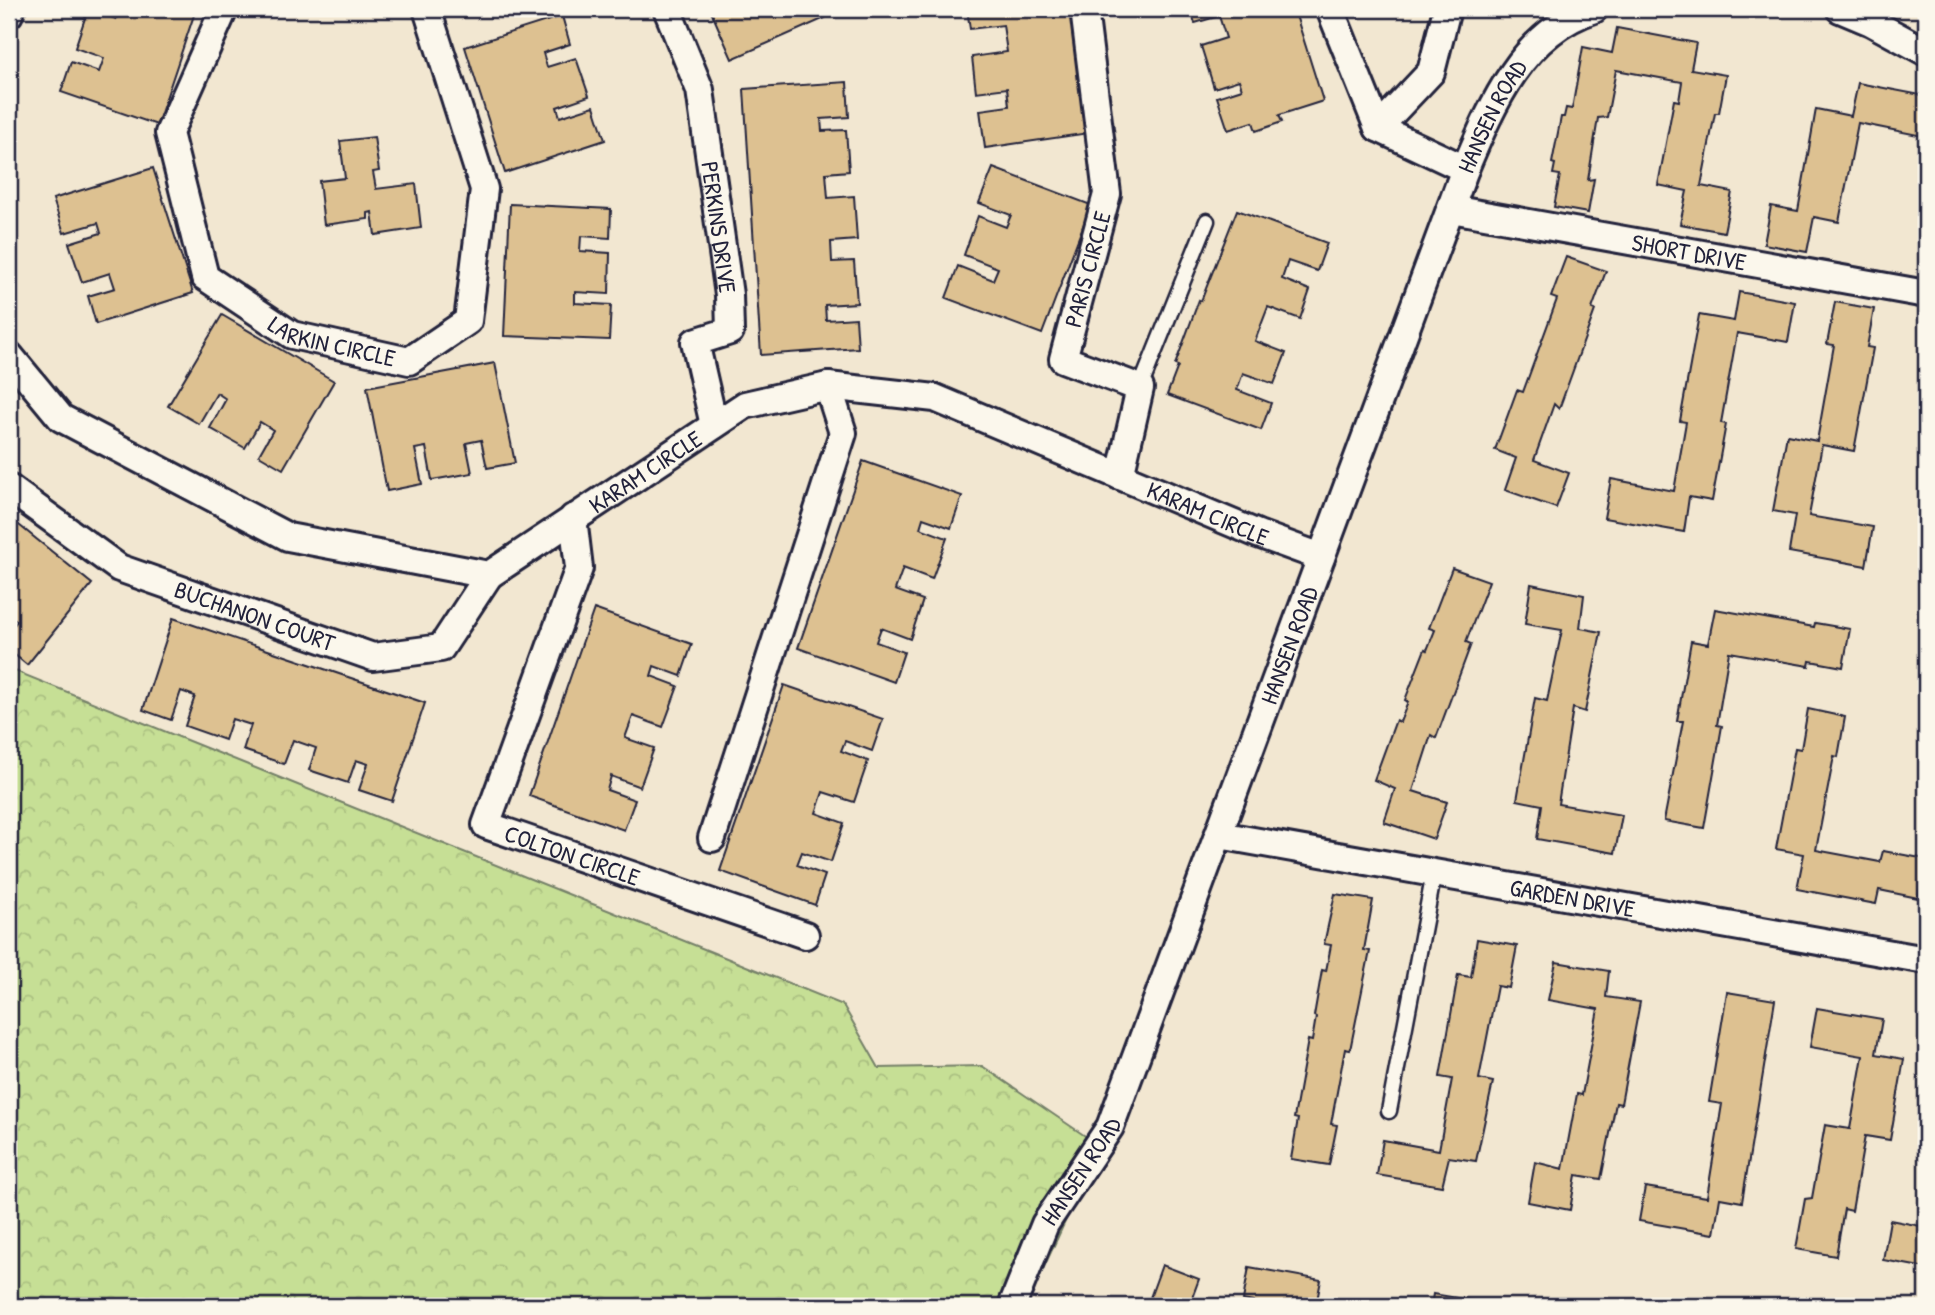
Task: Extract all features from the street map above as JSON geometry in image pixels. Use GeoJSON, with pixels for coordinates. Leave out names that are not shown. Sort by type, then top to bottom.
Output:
{"type":"FeatureCollection","features":[{"type":"Feature","properties":{"kind":"street"},"geometry":{"type":"LineString","coordinates":[[9,14],[11,9]]}},
{"type":"Feature","properties":{"kind":"street","name":"LARKIN CIRCLE"},"geometry":{"type":"LineString","coordinates":[[224,9],[169,133],[205,276],[292,335],[409,361],[468,321],[484,189],[428,9]]}},
{"type":"Feature","properties":{"kind":"street","name":"PERKINS DRIVE"},"geometry":{"type":"LineString","coordinates":[[667,9],[700,90],[729,295],[730,331],[695,342],[715,425]]}},
{"type":"Feature","properties":{"kind":"street","name":"PARIS CIRCLE"},"geometry":{"type":"LineString","coordinates":[[1084,9],[1107,194],[1063,359],[1140,388]]}},
{"type":"Feature","properties":{"kind":"street"},"geometry":{"type":"LineString","coordinates":[[1330,9],[1378,128],[1465,169]]}},
{"type":"Feature","properties":{"kind":"street"},"geometry":{"type":"LineString","coordinates":[[1378,128],[1431,72],[1447,9]]}},
{"type":"Feature","properties":{"kind":"street","name":"HANSEN ROAD"},"geometry":{"type":"LineString","coordinates":[[1012,1306],[1045,1224],[1110,1127],[1465,169],[1505,82],[1523,59],[1545,37],[1594,9]]}},
{"type":"Feature","properties":{"kind":"street"},"geometry":{"type":"LineString","coordinates":[[1840,9],[1871,22],[1926,52]]}},
{"type":"Feature","properties":{"kind":"street","name":"SHORT DRIVE"},"geometry":{"type":"LineString","coordinates":[[1451,209],[1926,294]]}},
{"type":"Feature","properties":{"kind":"street"},"geometry":{"type":"LineString","coordinates":[[9,355],[61,418],[288,537],[488,575]]}},
{"type":"Feature","properties":{"kind":"street"},"geometry":{"type":"LineString","coordinates":[[712,838],[844,433],[828,386]]}},
{"type":"Feature","properties":{"kind":"street","name":"KARAM CIRCLE"},"geometry":{"type":"LineString","coordinates":[[488,575],[745,405],[828,386],[935,398],[1258,534],[1321,557]]}},
{"type":"Feature","properties":{"kind":"street"},"geometry":{"type":"LineString","coordinates":[[1120,476],[1140,388]]}},
{"type":"Feature","properties":{"kind":"street","name":"BUCHANON COURT"},"geometry":{"type":"LineString","coordinates":[[9,488],[120,569],[373,657],[441,648],[488,575]]}},
{"type":"Feature","properties":{"kind":"street","name":"COLTON CIRCLE"},"geometry":{"type":"LineString","coordinates":[[573,519],[579,568],[486,825],[805,935]]}},
{"type":"Feature","properties":{"kind":"street","name":"GARDEN DRIVE"},"geometry":{"type":"LineString","coordinates":[[1219,835],[1926,960]]}},
{"type":"Feature","properties":{"kind":"lane"},"geometry":{"type":"LineString","coordinates":[[1140,388],[1208,221]]}},
{"type":"Feature","properties":{"kind":"lane"},"geometry":{"type":"LineString","coordinates":[[1389,1111],[1434,873]]}},
{"type":"Feature","properties":{"kind":"green space"},"geometry":{"type":"Polygon","coordinates":[[[9,665],[15,671],[843,1005],[879,1068],[982,1066],[1100,1146],[1026,1306],[9,1306],[9,665]]]}},
{"type":"Feature","properties":{"kind":"building"},"geometry":{"type":"Polygon","coordinates":[[[88,9],[116,19],[120,9],[196,9],[157,125],[61,92],[71,62],[99,72],[104,58],[75,48],[88,9]]]}},
{"type":"Feature","properties":{"kind":"building"},"geometry":{"type":"Polygon","coordinates":[[[710,9],[821,9],[825,18],[732,59],[710,9]]]}},
{"type":"Feature","properties":{"kind":"building"},"geometry":{"type":"Polygon","coordinates":[[[967,9],[1072,9],[1089,133],[985,148],[980,110],[1009,106],[1007,88],[976,92],[972,57],[1007,52],[1003,25],[970,29],[967,9]]]}},
{"type":"Feature","properties":{"kind":"building"},"geometry":{"type":"Polygon","coordinates":[[[1190,9],[1294,9],[1323,101],[1279,115],[1282,122],[1256,131],[1253,122],[1228,130],[1217,97],[1242,89],[1239,80],[1214,88],[1201,46],[1226,38],[1219,16],[1195,23],[1190,9]]]}},
{"type":"Feature","properties":{"kind":"building"},"geometry":{"type":"Polygon","coordinates":[[[562,16],[570,44],[543,53],[547,67],[576,58],[589,96],[557,107],[560,117],[594,106],[605,140],[505,173],[465,47],[562,16]]]}},
{"type":"Feature","properties":{"kind":"building"},"geometry":{"type":"Polygon","coordinates":[[[1617,28],[1696,43],[1691,69],[1726,75],[1719,113],[1715,113],[1701,186],[1732,192],[1724,232],[1680,224],[1687,191],[1658,185],[1674,100],[1679,101],[1682,82],[1616,70],[1607,117],[1598,118],[1588,180],[1594,179],[1588,213],[1554,207],[1560,175],[1553,174],[1555,164],[1552,163],[1561,117],[1564,117],[1566,108],[1572,109],[1583,47],[1612,53],[1617,28]]]}},
{"type":"Feature","properties":{"kind":"building"},"geometry":{"type":"Polygon","coordinates":[[[847,82],[849,117],[821,119],[822,131],[846,130],[849,171],[826,173],[828,198],[854,196],[857,240],[831,242],[832,262],[854,261],[857,303],[825,305],[826,320],[856,318],[858,348],[761,355],[744,89],[847,82]]]}},
{"type":"Feature","properties":{"kind":"building"},"geometry":{"type":"Polygon","coordinates":[[[1858,83],[1926,96],[1926,158],[1923,136],[1858,123],[1839,222],[1814,217],[1807,252],[1764,244],[1771,206],[1798,211],[1816,109],[1851,116],[1858,83]]]}},
{"type":"Feature","properties":{"kind":"building"},"geometry":{"type":"Polygon","coordinates":[[[374,137],[379,171],[373,172],[376,189],[416,184],[421,228],[375,235],[372,212],[368,213],[368,219],[324,225],[319,181],[345,178],[340,141],[374,137]]]}},
{"type":"Feature","properties":{"kind":"building"},"geometry":{"type":"Polygon","coordinates":[[[153,168],[193,293],[96,324],[88,296],[115,288],[110,273],[82,282],[69,243],[101,233],[98,223],[64,233],[53,199],[153,168]]]}},
{"type":"Feature","properties":{"kind":"building"},"geometry":{"type":"Polygon","coordinates":[[[993,168],[1091,205],[1042,334],[946,298],[958,266],[993,280],[998,268],[964,255],[978,216],[1006,227],[1011,215],[979,203],[993,168]]]}},
{"type":"Feature","properties":{"kind":"building"},"geometry":{"type":"Polygon","coordinates":[[[510,204],[611,209],[610,238],[581,236],[580,251],[610,253],[609,294],[575,292],[575,303],[611,305],[609,340],[504,336],[510,204]]]}},
{"type":"Feature","properties":{"kind":"building"},"geometry":{"type":"Polygon","coordinates":[[[1237,210],[1327,243],[1317,271],[1288,261],[1282,279],[1310,290],[1300,319],[1268,307],[1255,341],[1286,353],[1274,384],[1243,373],[1237,390],[1271,403],[1261,430],[1167,395],[1199,300],[1201,301],[1237,210]]]}},
{"type":"Feature","properties":{"kind":"building"},"geometry":{"type":"Polygon","coordinates":[[[1566,257],[1606,271],[1592,309],[1595,310],[1559,409],[1554,404],[1534,460],[1569,473],[1556,508],[1505,490],[1516,458],[1495,450],[1517,390],[1523,392],[1557,299],[1551,297],[1566,257]]]}},
{"type":"Feature","properties":{"kind":"building"},"geometry":{"type":"Polygon","coordinates":[[[1739,292],[1795,302],[1788,342],[1737,333],[1721,423],[1726,424],[1712,501],[1689,497],[1684,532],[1604,518],[1611,479],[1674,491],[1686,422],[1680,421],[1699,315],[1734,321],[1739,292]]]}},
{"type":"Feature","properties":{"kind":"building"},"geometry":{"type":"Polygon","coordinates":[[[1835,302],[1874,309],[1867,347],[1873,348],[1854,451],[1822,445],[1809,516],[1873,527],[1866,566],[1789,552],[1795,515],[1773,511],[1787,435],[1817,441],[1834,345],[1827,344],[1835,302]]]}},
{"type":"Feature","properties":{"kind":"building"},"geometry":{"type":"Polygon","coordinates":[[[222,315],[334,381],[283,469],[259,455],[273,430],[260,422],[245,448],[210,428],[226,399],[217,393],[199,424],[168,406],[222,315]]]}},
{"type":"Feature","properties":{"kind":"building"},"geometry":{"type":"Polygon","coordinates":[[[495,363],[515,463],[487,468],[481,440],[466,443],[472,473],[432,480],[426,447],[415,449],[422,484],[387,491],[367,387],[495,363]]]}},
{"type":"Feature","properties":{"kind":"building"},"geometry":{"type":"Polygon","coordinates":[[[863,461],[962,496],[951,528],[923,518],[920,528],[947,538],[932,579],[903,568],[895,590],[923,600],[910,639],[881,628],[876,642],[904,652],[894,682],[798,648],[863,461]]]}},
{"type":"Feature","properties":{"kind":"building"},"geometry":{"type":"Polygon","coordinates":[[[9,517],[92,584],[27,665],[9,650],[9,631],[17,621],[9,614],[9,517]]]}},
{"type":"Feature","properties":{"kind":"building"},"geometry":{"type":"Polygon","coordinates":[[[1452,568],[1489,581],[1466,642],[1471,644],[1436,738],[1431,735],[1413,791],[1447,802],[1434,839],[1384,822],[1395,789],[1374,780],[1396,720],[1400,722],[1408,702],[1405,700],[1435,630],[1429,628],[1452,568]]]}},
{"type":"Feature","properties":{"kind":"building"},"geometry":{"type":"Polygon","coordinates":[[[1531,584],[1584,595],[1580,628],[1601,632],[1585,712],[1573,708],[1558,804],[1622,815],[1615,853],[1537,839],[1542,805],[1517,800],[1535,698],[1547,701],[1562,630],[1525,624],[1531,584]]]}},
{"type":"Feature","properties":{"kind":"building"},"geometry":{"type":"Polygon","coordinates":[[[594,609],[692,644],[681,676],[654,666],[651,676],[678,686],[663,727],[633,716],[625,738],[654,748],[640,787],[611,776],[607,790],[635,800],[624,830],[529,796],[594,609]]]}},
{"type":"Feature","properties":{"kind":"building"},"geometry":{"type":"Polygon","coordinates":[[[1715,609],[1814,627],[1815,623],[1850,629],[1843,667],[1810,661],[1809,666],[1729,652],[1717,725],[1722,726],[1704,828],[1664,821],[1683,721],[1677,721],[1691,641],[1708,644],[1715,609]]]}},
{"type":"Feature","properties":{"kind":"building"},"geometry":{"type":"Polygon","coordinates":[[[173,618],[425,703],[392,801],[359,790],[368,764],[356,760],[348,783],[309,770],[316,748],[293,740],[284,764],[243,750],[251,725],[232,719],[225,740],[185,726],[195,696],[181,691],[171,720],[143,710],[173,618]]]}},
{"type":"Feature","properties":{"kind":"building"},"geometry":{"type":"Polygon","coordinates":[[[784,685],[883,719],[872,751],[845,741],[841,751],[868,761],[854,802],[823,792],[816,813],[844,823],[831,862],[802,852],[797,865],[825,875],[815,905],[720,871],[784,685]]]}},
{"type":"Feature","properties":{"kind":"building"},"geometry":{"type":"Polygon","coordinates":[[[1808,709],[1845,717],[1838,757],[1834,756],[1816,850],[1880,862],[1883,851],[1926,859],[1918,898],[1879,890],[1876,904],[1797,889],[1804,854],[1776,849],[1795,748],[1801,749],[1808,709]]]}},
{"type":"Feature","properties":{"kind":"building"},"geometry":{"type":"Polygon","coordinates":[[[1335,894],[1373,900],[1364,950],[1370,951],[1350,1050],[1345,1049],[1331,1124],[1337,1125],[1329,1165],[1291,1159],[1298,1119],[1294,1118],[1308,1040],[1312,1041],[1322,970],[1326,971],[1331,945],[1324,944],[1335,894]]]}},
{"type":"Feature","properties":{"kind":"building"},"geometry":{"type":"Polygon","coordinates":[[[1477,939],[1517,946],[1509,988],[1497,986],[1479,1079],[1493,1082],[1476,1161],[1449,1157],[1442,1186],[1377,1175],[1383,1140],[1439,1150],[1452,1079],[1440,1077],[1458,975],[1471,977],[1477,939]]]}},
{"type":"Feature","properties":{"kind":"building"},"geometry":{"type":"Polygon","coordinates":[[[1556,962],[1609,971],[1606,997],[1640,1002],[1621,1104],[1616,1103],[1601,1179],[1576,1175],[1570,1210],[1528,1202],[1535,1162],[1563,1169],[1577,1094],[1582,1095],[1598,1009],[1548,1000],[1556,962]]]}},
{"type":"Feature","properties":{"kind":"building"},"geometry":{"type":"Polygon","coordinates":[[[1727,992],[1775,1000],[1742,1202],[1720,1198],[1714,1234],[1639,1221],[1645,1187],[1707,1197],[1722,1104],[1709,1102],[1727,992]]]}},
{"type":"Feature","properties":{"kind":"building"},"geometry":{"type":"Polygon","coordinates":[[[1817,1008],[1882,1019],[1876,1054],[1904,1059],[1890,1140],[1865,1136],[1852,1211],[1844,1209],[1836,1256],[1796,1249],[1805,1199],[1812,1198],[1825,1125],[1850,1129],[1863,1056],[1810,1047],[1817,1008]]]}},
{"type":"Feature","properties":{"kind":"building"},"geometry":{"type":"Polygon","coordinates":[[[1890,1220],[1926,1227],[1926,1268],[1883,1260],[1890,1220]]]}},
{"type":"Feature","properties":{"kind":"building"},"geometry":{"type":"Polygon","coordinates":[[[1162,1265],[1199,1279],[1189,1306],[1147,1306],[1162,1265]]]}},
{"type":"Feature","properties":{"kind":"building"},"geometry":{"type":"Polygon","coordinates":[[[1249,1267],[1321,1280],[1316,1306],[1275,1306],[1243,1300],[1249,1267]]]}},
{"type":"Feature","properties":{"kind":"building"},"geometry":{"type":"Polygon","coordinates":[[[1433,1294],[1506,1306],[1431,1306],[1433,1294]]]}}]}
